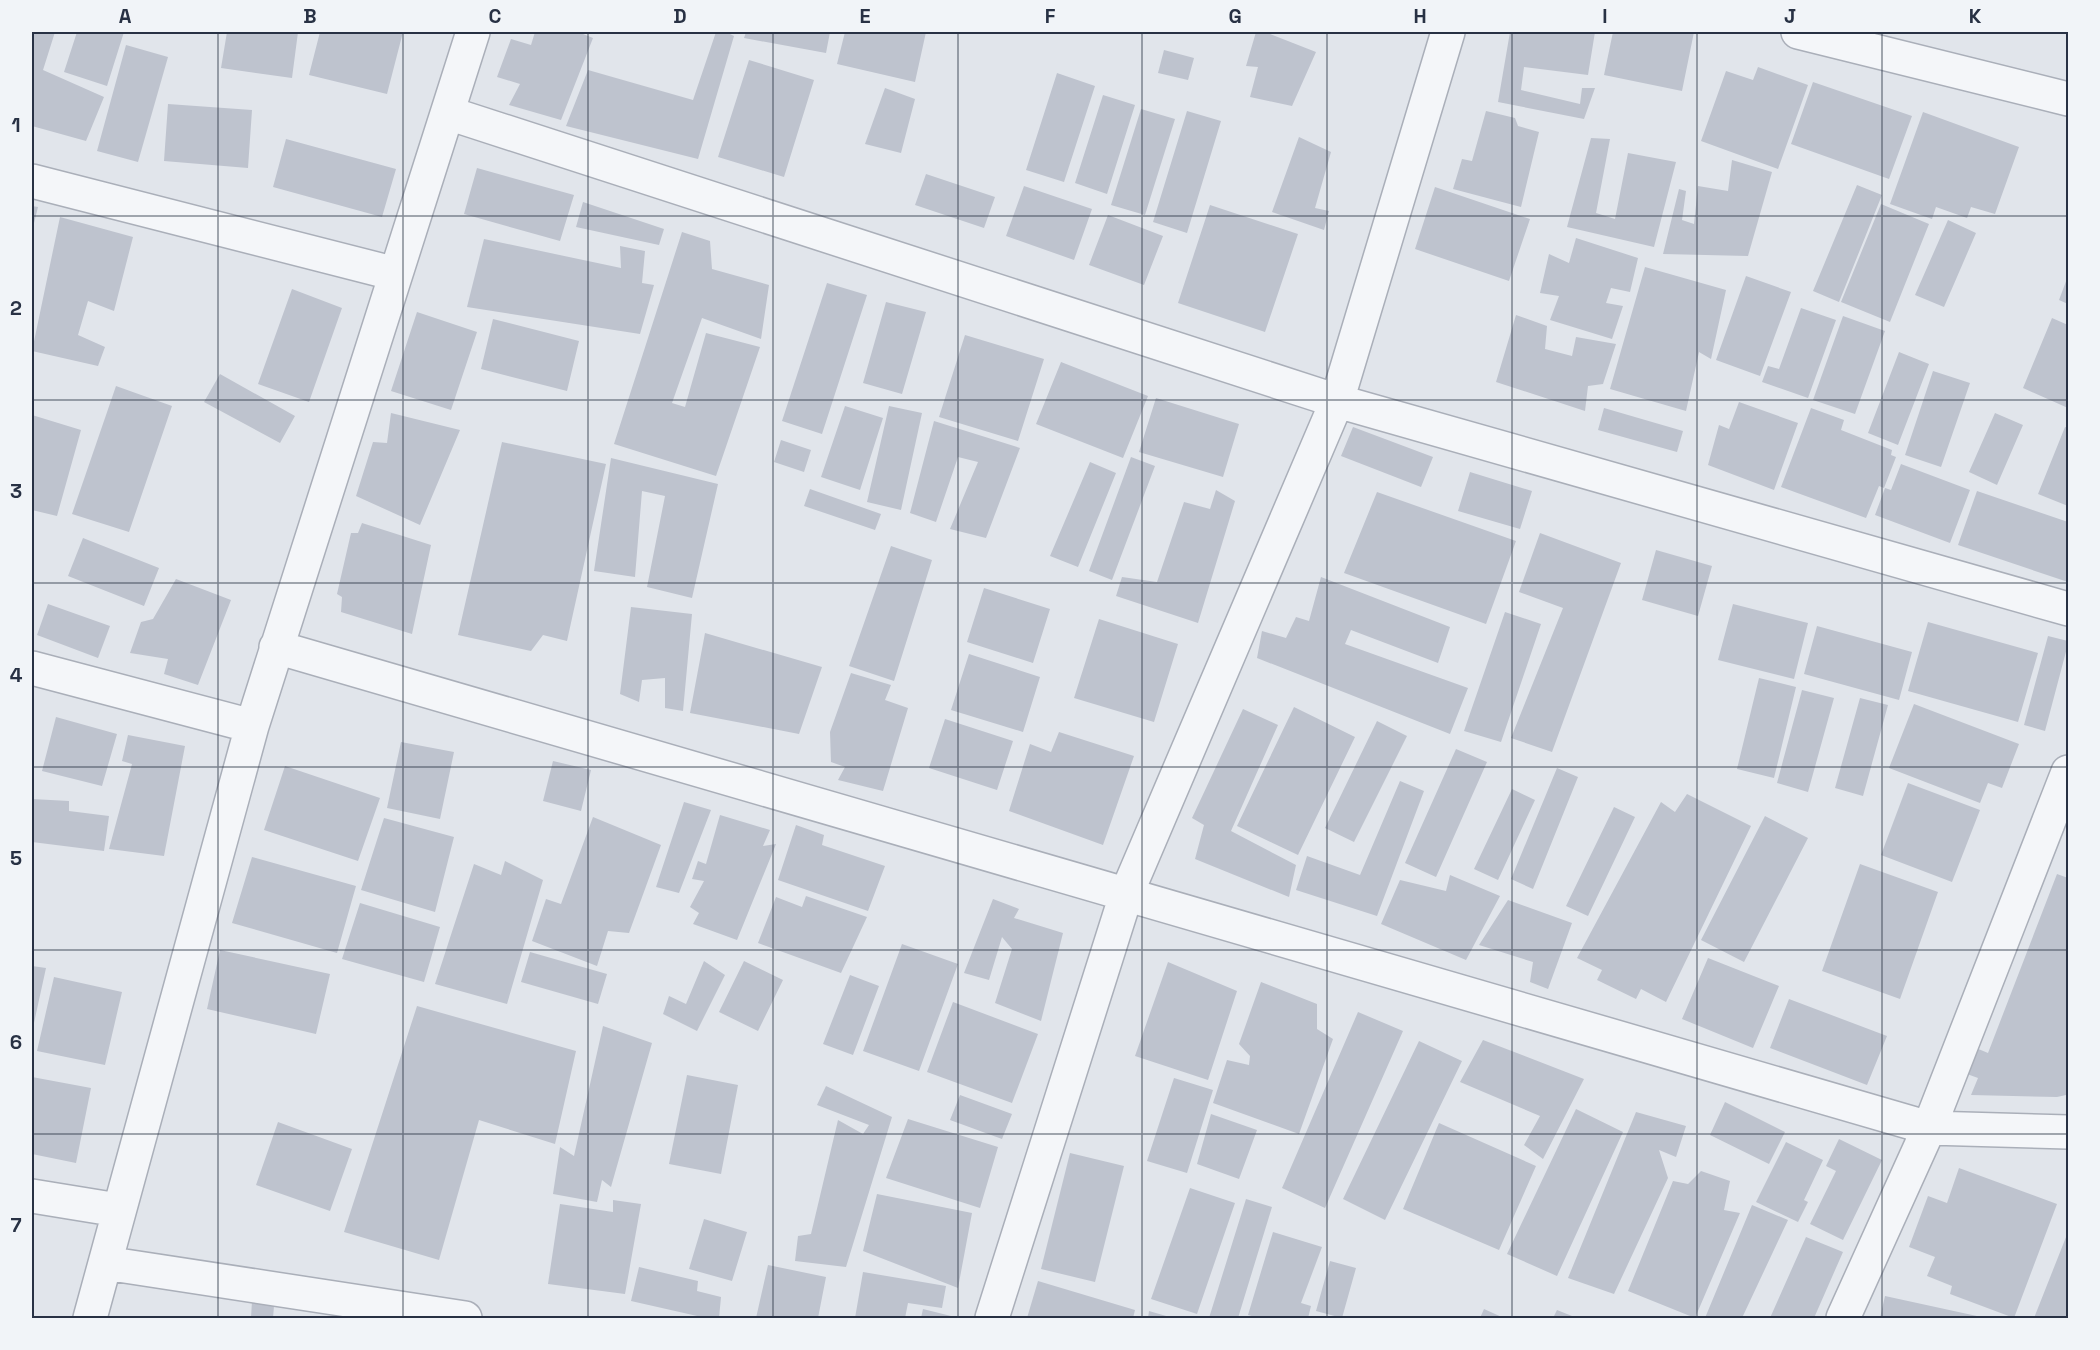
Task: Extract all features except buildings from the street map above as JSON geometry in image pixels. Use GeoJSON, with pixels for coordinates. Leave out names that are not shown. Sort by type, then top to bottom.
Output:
{"type":"FeatureCollection","features":[{"type":"Feature","properties":{"kind":"street"},"geometry":{"type":"LineString","coordinates":[[90,1318],[252,726],[473,32]]}},
{"type":"Feature","properties":{"kind":"street"},"geometry":{"type":"LineString","coordinates":[[992,1318],[1126,895],[1337,401],[1448,32]]}},
{"type":"Feature","properties":{"kind":"street"},"geometry":{"type":"LineString","coordinates":[[1797,32],[2068,99]]}},
{"type":"Feature","properties":{"kind":"street"},"geometry":{"type":"LineString","coordinates":[[448,113],[1337,401],[2068,609]]}},
{"type":"Feature","properties":{"kind":"street"},"geometry":{"type":"LineString","coordinates":[[32,181],[396,274]]}},
{"type":"Feature","properties":{"kind":"street"},"geometry":{"type":"LineString","coordinates":[[276,647],[1929,1128],[2068,1132]]}},
{"type":"Feature","properties":{"kind":"street"},"geometry":{"type":"LineString","coordinates":[[32,668],[252,726]]}},
{"type":"Feature","properties":{"kind":"street"},"geometry":{"type":"LineString","coordinates":[[1843,1318],[1929,1128],[2068,772]]}},
{"type":"Feature","properties":{"kind":"street"},"geometry":{"type":"LineString","coordinates":[[32,1196],[118,1210]]}},
{"type":"Feature","properties":{"kind":"street"},"geometry":{"type":"LineString","coordinates":[[105,1263],[465,1318]]}}]}
